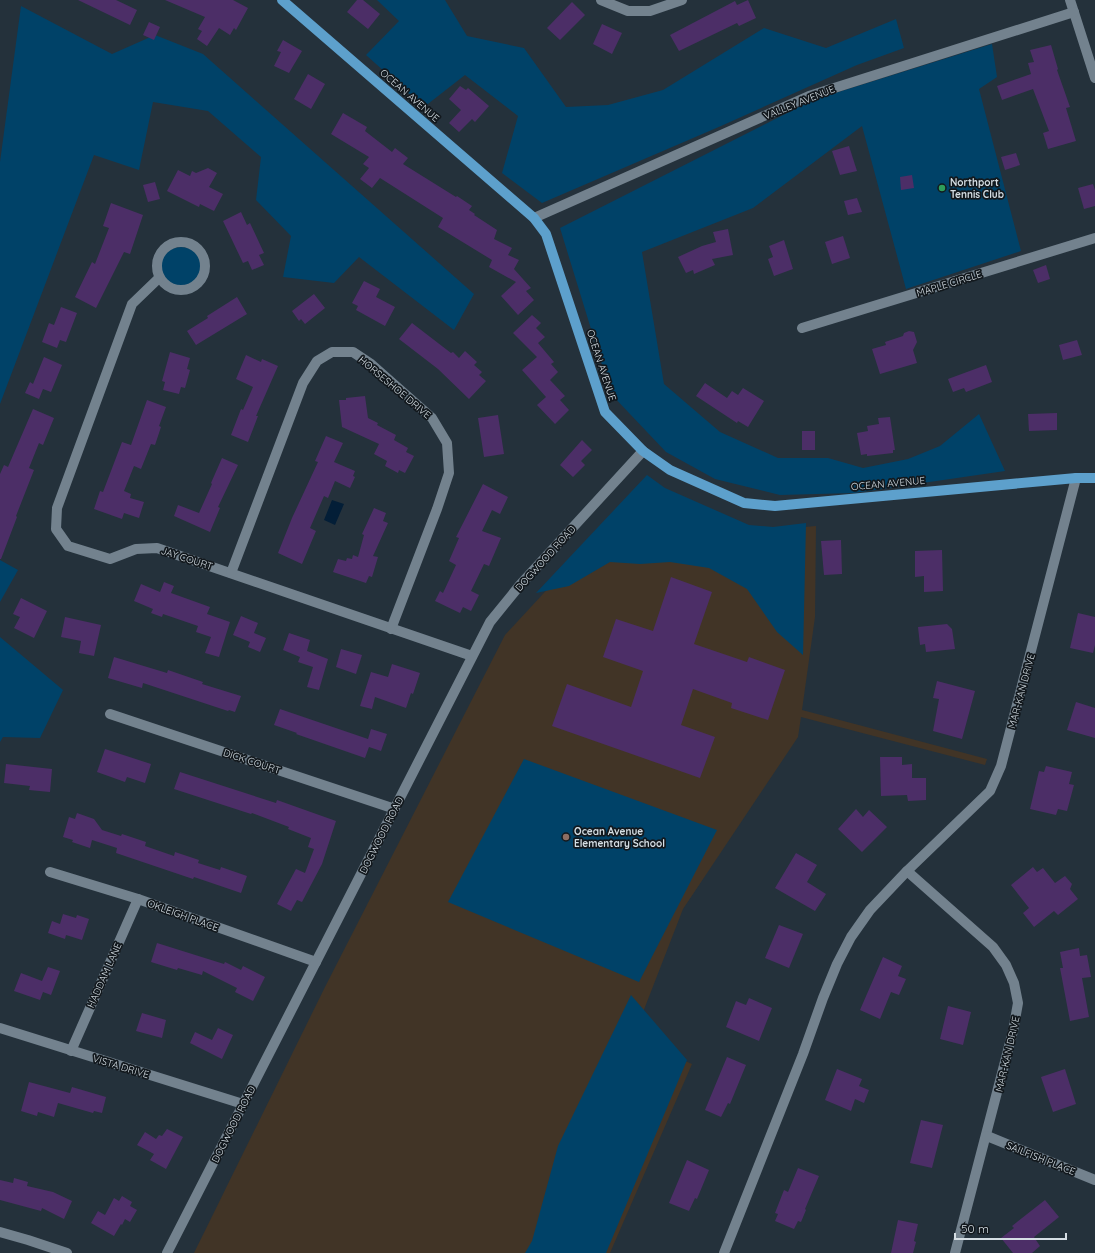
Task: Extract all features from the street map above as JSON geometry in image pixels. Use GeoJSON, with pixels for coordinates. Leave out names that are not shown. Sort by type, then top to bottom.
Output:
{"type":"FeatureCollection","features":[{"type":"Feature","properties":{"kind":"main road","name":"OCEAN AVENUE"},"geometry":{"type":"LineString","coordinates":[[282,0],[534,218],[546,234],[605,412],[643,451],[670,470],[744,503],[775,506],[1076,478],[1095,478]]}},
{"type":"Feature","properties":{"kind":"street"},"geometry":{"type":"LineString","coordinates":[[601,0],[628,11],[650,11],[682,0]]}},
{"type":"Feature","properties":{"kind":"street"},"geometry":{"type":"LineString","coordinates":[[1070,0],[1095,78]]}},
{"type":"Feature","properties":{"kind":"street","name":"VALLEY AVENUE"},"geometry":{"type":"LineString","coordinates":[[534,218],[809,96],[1074,12]]}},
{"type":"Feature","properties":{"kind":"street","name":"MAPLE CIRCLE"},"geometry":{"type":"LineString","coordinates":[[802,328],[1095,238]]}},
{"type":"Feature","properties":{"kind":"street"},"geometry":{"type":"LineString","coordinates":[[181,242],[189,244],[197,248],[202,254],[205,269],[198,283],[192,288],[178,290],[170,288],[159,278],[157,261],[163,250],[173,243],[181,242]]}},
{"type":"Feature","properties":{"kind":"street","name":"JAY COURT"},"geometry":{"type":"LineString","coordinates":[[159,278],[132,304],[56,508],[56,530],[68,546],[110,559],[136,549],[157,548],[472,656]]}},
{"type":"Feature","properties":{"kind":"street","name":"HORSESHOE DRIVE"},"geometry":{"type":"LineString","coordinates":[[231,573],[303,383],[317,361],[332,352],[353,352],[370,364],[432,418],[448,443],[449,474],[437,510],[391,629]]}},
{"type":"Feature","properties":{"kind":"street","name":"DOGWOOD ROAD"},"geometry":{"type":"LineString","coordinates":[[167,1253],[490,622],[520,585],[643,451]]}},
{"type":"Feature","properties":{"kind":"street","name":"MAR-KAN DRIVE"},"geometry":{"type":"LineString","coordinates":[[724,1253],[803,1054],[822,998],[851,937],[870,910],[907,871],[990,791],[1001,766],[1076,478]]}},
{"type":"Feature","properties":{"kind":"street","name":"DICK COURT"},"geometry":{"type":"LineString","coordinates":[[110,714],[394,809]]}},
{"type":"Feature","properties":{"kind":"street","name":"MAR-KAN DRIVE"},"geometry":{"type":"LineString","coordinates":[[907,871],[993,947],[1006,965],[1014,982],[1018,1003],[1014,1031],[955,1253]]}},
{"type":"Feature","properties":{"kind":"street","name":"OKLEIGH PLACE"},"geometry":{"type":"LineString","coordinates":[[50,872],[138,899],[316,962]]}},
{"type":"Feature","properties":{"kind":"street","name":"HADDAM LANE"},"geometry":{"type":"LineString","coordinates":[[70,1051],[138,899]]}},
{"type":"Feature","properties":{"kind":"street","name":"VISTA DRIVE"},"geometry":{"type":"LineString","coordinates":[[0,1028],[243,1104]]}},
{"type":"Feature","properties":{"kind":"street","name":"SAILFISH PLACE"},"geometry":{"type":"LineString","coordinates":[[987,1136],[1095,1180]]}},
{"type":"Feature","properties":{"kind":"street"},"geometry":{"type":"LineString","coordinates":[[0,1232],[67,1253]]}},
{"type":"Feature","properties":{"kind":"shaded area"},"geometry":{"type":"Polygon","coordinates":[[[377,0],[445,0],[467,36],[524,48],[566,107],[608,105],[663,90],[764,28],[826,48],[896,19],[904,48],[857,65],[721,126],[542,203],[502,173],[518,116],[465,75],[424,107],[366,55],[399,21],[377,0]]]}},
{"type":"Feature","properties":{"kind":"shaded area"},"geometry":{"type":"Polygon","coordinates":[[[21,6],[112,54],[155,35],[203,54],[474,294],[454,330],[359,257],[334,283],[283,277],[291,236],[256,200],[261,157],[208,111],[153,102],[139,170],[94,155],[0,404],[0,162],[21,6]]]}},
{"type":"Feature","properties":{"kind":"shaded area"},"geometry":{"type":"Polygon","coordinates":[[[992,44],[997,77],[979,89],[1021,251],[906,289],[862,126],[753,208],[642,252],[664,384],[720,432],[778,458],[828,458],[863,468],[908,459],[940,446],[979,414],[1005,471],[854,493],[780,495],[715,479],[666,452],[611,394],[560,228],[813,100],[992,44]]]}},
{"type":"Feature","properties":{"kind":"shaded area"},"geometry":{"type":"Polygon","coordinates":[[[181,247],[196,253],[202,268],[196,283],[181,289],[166,283],[160,268],[166,253],[181,247]]]}},
{"type":"Feature","properties":{"kind":"shaded area"},"geometry":{"type":"Polygon","coordinates":[[[647,475],[665,488],[749,525],[773,527],[806,523],[803,655],[777,632],[747,589],[709,568],[670,562],[640,564],[610,562],[569,586],[536,593],[647,475]]]}},
{"type":"Feature","properties":{"kind":"shaded area"},"geometry":{"type":"Polygon","coordinates":[[[332,500],[344,504],[335,525],[324,520],[332,500]]]}},
{"type":"Feature","properties":{"kind":"shaded area","name":"Ocean Avenue Elementary School"},"geometry":{"type":"Polygon","coordinates":[[[816,526],[815,617],[802,710],[987,759],[985,765],[801,717],[798,737],[683,909],[633,1038],[692,1064],[610,1253],[194,1253],[325,987],[505,635],[592,541],[762,531],[816,526]]]}},
{"type":"Feature","properties":{"kind":"shaded area"},"geometry":{"type":"Polygon","coordinates":[[[0,560],[18,570],[0,602],[0,560]]]}},
{"type":"Feature","properties":{"kind":"shaded area"},"geometry":{"type":"Polygon","coordinates":[[[0,637],[63,690],[40,738],[3,737],[0,742],[0,637]]]}},
{"type":"Feature","properties":{"kind":"shaded area"},"geometry":{"type":"Polygon","coordinates":[[[524,759],[717,830],[639,982],[448,902],[524,759]]]}},
{"type":"Feature","properties":{"kind":"shaded area"},"geometry":{"type":"Polygon","coordinates":[[[631,995],[687,1060],[606,1253],[525,1253],[532,1241],[558,1146],[631,995]]]}},
{"type":"Feature","properties":{"kind":"building"},"geometry":{"type":"Polygon","coordinates":[[[78,0],[116,0],[137,10],[130,25],[78,0]]]}},
{"type":"Feature","properties":{"kind":"building"},"geometry":{"type":"Polygon","coordinates":[[[165,0],[233,0],[248,8],[236,30],[234,28],[230,35],[219,28],[207,46],[197,39],[202,31],[198,29],[205,17],[165,0]]]}},
{"type":"Feature","properties":{"kind":"building"},"geometry":{"type":"Polygon","coordinates":[[[357,0],[363,0],[380,14],[368,29],[347,12],[357,0]]]}},
{"type":"Feature","properties":{"kind":"building"},"geometry":{"type":"Polygon","coordinates":[[[748,0],[756,18],[739,26],[737,23],[679,51],[670,35],[735,1],[737,5],[748,0]]]}},
{"type":"Feature","properties":{"kind":"building"},"geometry":{"type":"Polygon","coordinates":[[[572,2],[585,15],[560,40],[547,28],[572,2]]]}},
{"type":"Feature","properties":{"kind":"building"},"geometry":{"type":"Polygon","coordinates":[[[149,22],[160,27],[154,40],[143,35],[149,22]]]}},
{"type":"Feature","properties":{"kind":"building"},"geometry":{"type":"Polygon","coordinates":[[[602,24],[622,33],[612,54],[593,44],[602,24]]]}},
{"type":"Feature","properties":{"kind":"building"},"geometry":{"type":"Polygon","coordinates":[[[283,40],[302,51],[289,73],[274,66],[281,52],[277,51],[283,40]]]}},
{"type":"Feature","properties":{"kind":"building"},"geometry":{"type":"Polygon","coordinates":[[[1051,45],[1058,69],[1057,70],[1070,107],[1066,108],[1076,141],[1048,149],[1043,133],[1049,131],[1033,89],[1002,100],[997,86],[1031,74],[1028,63],[1034,62],[1030,50],[1051,45]]]}},
{"type":"Feature","properties":{"kind":"building"},"geometry":{"type":"Polygon","coordinates":[[[308,74],[325,84],[311,109],[294,99],[308,74]]]}},
{"type":"Feature","properties":{"kind":"building"},"geometry":{"type":"Polygon","coordinates":[[[460,86],[466,90],[468,88],[489,106],[475,122],[472,119],[459,132],[449,123],[461,110],[449,99],[460,86]]]}},
{"type":"Feature","properties":{"kind":"building"},"geometry":{"type":"Polygon","coordinates":[[[343,113],[367,127],[365,131],[392,152],[395,148],[408,158],[403,164],[472,206],[469,210],[475,214],[474,215],[497,230],[494,239],[512,248],[508,255],[519,260],[514,269],[531,288],[526,291],[534,300],[518,315],[501,296],[516,282],[489,267],[492,260],[438,227],[443,218],[380,178],[372,188],[360,179],[369,168],[363,164],[369,157],[331,134],[343,113]]]}},
{"type":"Feature","properties":{"kind":"building"},"geometry":{"type":"Polygon","coordinates":[[[849,146],[857,171],[840,175],[832,151],[849,146]]]}},
{"type":"Feature","properties":{"kind":"building"},"geometry":{"type":"Polygon","coordinates":[[[1016,153],[1020,165],[1005,170],[1001,157],[1016,153]]]}},
{"type":"Feature","properties":{"kind":"building"},"geometry":{"type":"Polygon","coordinates":[[[208,168],[217,173],[209,187],[223,194],[214,211],[200,204],[199,207],[167,191],[178,170],[190,176],[192,171],[196,173],[208,168]]]}},
{"type":"Feature","properties":{"kind":"building"},"geometry":{"type":"Polygon","coordinates":[[[912,175],[914,188],[901,190],[900,177],[912,175]]]}},
{"type":"Feature","properties":{"kind":"building"},"geometry":{"type":"Polygon","coordinates":[[[155,182],[160,199],[148,202],[143,185],[155,182]]]}},
{"type":"Feature","properties":{"kind":"building"},"geometry":{"type":"Polygon","coordinates":[[[1093,184],[1095,190],[1095,206],[1084,209],[1078,188],[1093,184]]]}},
{"type":"Feature","properties":{"kind":"building"},"geometry":{"type":"Polygon","coordinates":[[[857,198],[862,212],[848,215],[844,201],[857,198]]]}},
{"type":"Feature","properties":{"kind":"building"},"geometry":{"type":"Polygon","coordinates":[[[111,203],[143,215],[130,254],[124,252],[96,308],[75,297],[92,262],[95,264],[109,228],[103,226],[111,203]]]}},
{"type":"Feature","properties":{"kind":"building"},"geometry":{"type":"Polygon","coordinates":[[[241,212],[247,225],[250,223],[264,253],[259,255],[264,265],[252,270],[248,261],[243,263],[223,221],[241,212]]]}},
{"type":"Feature","properties":{"kind":"building"},"geometry":{"type":"Polygon","coordinates":[[[728,229],[733,255],[712,259],[715,265],[694,274],[693,270],[686,273],[678,257],[702,246],[716,242],[713,232],[728,229]]]}},
{"type":"Feature","properties":{"kind":"building"},"geometry":{"type":"Polygon","coordinates":[[[843,236],[850,258],[832,264],[825,242],[843,236]]]}},
{"type":"Feature","properties":{"kind":"building"},"geometry":{"type":"Polygon","coordinates":[[[784,240],[793,269],[774,276],[768,259],[773,257],[769,246],[784,240]]]}},
{"type":"Feature","properties":{"kind":"building"},"geometry":{"type":"Polygon","coordinates":[[[1046,265],[1050,279],[1038,283],[1033,270],[1046,265]]]}},
{"type":"Feature","properties":{"kind":"building"},"geometry":{"type":"Polygon","coordinates":[[[364,281],[380,289],[376,297],[395,307],[385,326],[356,310],[358,306],[352,303],[364,281]]]}},
{"type":"Feature","properties":{"kind":"building"},"geometry":{"type":"Polygon","coordinates":[[[314,294],[325,308],[305,324],[301,319],[299,321],[292,311],[314,294]]]}},
{"type":"Feature","properties":{"kind":"building"},"geometry":{"type":"Polygon","coordinates":[[[237,297],[247,314],[196,345],[187,331],[237,297]]]}},
{"type":"Feature","properties":{"kind":"building"},"geometry":{"type":"Polygon","coordinates":[[[61,307],[77,313],[66,342],[60,340],[57,348],[42,342],[49,323],[54,325],[61,307]]]}},
{"type":"Feature","properties":{"kind":"building"},"geometry":{"type":"Polygon","coordinates":[[[532,315],[541,323],[536,328],[545,337],[538,343],[554,362],[551,364],[558,372],[550,380],[565,396],[560,400],[569,410],[555,424],[537,405],[546,397],[522,370],[537,357],[513,333],[532,315]]]}},
{"type":"Feature","properties":{"kind":"building"},"geometry":{"type":"Polygon","coordinates":[[[412,323],[451,353],[453,352],[459,358],[465,351],[477,362],[474,365],[482,372],[479,375],[486,381],[469,399],[438,369],[399,339],[412,323]]]}},
{"type":"Feature","properties":{"kind":"building"},"geometry":{"type":"Polygon","coordinates":[[[909,331],[914,332],[917,342],[913,350],[917,363],[880,374],[872,349],[886,345],[885,342],[903,336],[904,333],[909,331]]]}},
{"type":"Feature","properties":{"kind":"building"},"geometry":{"type":"Polygon","coordinates":[[[1077,340],[1082,355],[1063,360],[1059,345],[1077,340]]]}},
{"type":"Feature","properties":{"kind":"building"},"geometry":{"type":"Polygon","coordinates":[[[170,352],[190,358],[187,369],[190,370],[185,388],[181,387],[179,394],[163,390],[165,382],[162,381],[170,352]]]}},
{"type":"Feature","properties":{"kind":"building"},"geometry":{"type":"Polygon","coordinates":[[[246,355],[261,362],[262,359],[278,366],[256,416],[258,416],[248,442],[231,435],[241,409],[243,410],[253,387],[236,379],[246,355]]]}},
{"type":"Feature","properties":{"kind":"building"},"geometry":{"type":"Polygon","coordinates":[[[44,357],[62,365],[51,392],[43,389],[39,399],[25,393],[30,382],[33,384],[44,357]]]}},
{"type":"Feature","properties":{"kind":"building"},"geometry":{"type":"Polygon","coordinates":[[[986,365],[992,382],[966,392],[964,388],[953,392],[948,379],[986,365]]]}},
{"type":"Feature","properties":{"kind":"building"},"geometry":{"type":"Polygon","coordinates":[[[705,383],[727,398],[732,391],[738,395],[743,388],[764,401],[748,427],[738,421],[737,423],[696,396],[705,383]]]}},
{"type":"Feature","properties":{"kind":"building"},"geometry":{"type":"Polygon","coordinates":[[[365,396],[368,418],[378,423],[377,425],[396,435],[394,440],[408,448],[406,452],[414,456],[405,473],[399,470],[398,473],[385,466],[387,461],[374,454],[379,444],[342,427],[339,400],[365,396]]]}},
{"type":"Feature","properties":{"kind":"building"},"geometry":{"type":"Polygon","coordinates":[[[147,400],[166,407],[159,426],[161,427],[155,445],[151,444],[141,469],[134,466],[124,491],[131,494],[130,498],[144,502],[139,518],[124,513],[122,519],[94,509],[100,491],[103,492],[122,442],[131,445],[147,400]]]}},
{"type":"Feature","properties":{"kind":"building"},"geometry":{"type":"Polygon","coordinates":[[[33,409],[54,418],[43,445],[39,443],[29,468],[34,470],[0,559],[0,474],[4,465],[8,467],[33,409]]]}},
{"type":"Feature","properties":{"kind":"building"},"geometry":{"type":"Polygon","coordinates":[[[1057,413],[1057,430],[1029,431],[1028,414],[1057,413]]]}},
{"type":"Feature","properties":{"kind":"building"},"geometry":{"type":"Polygon","coordinates":[[[498,415],[504,454],[484,457],[478,418],[498,415]]]}},
{"type":"Feature","properties":{"kind":"building"},"geometry":{"type":"Polygon","coordinates":[[[890,417],[895,450],[893,450],[893,453],[867,456],[867,454],[861,455],[857,433],[868,431],[867,426],[879,424],[878,418],[890,417]]]}},
{"type":"Feature","properties":{"kind":"building"},"geometry":{"type":"Polygon","coordinates":[[[802,431],[815,431],[815,450],[802,450],[802,431]]]}},
{"type":"Feature","properties":{"kind":"building"},"geometry":{"type":"Polygon","coordinates":[[[326,436],[343,443],[334,462],[355,471],[353,476],[355,477],[350,488],[335,481],[328,498],[324,496],[310,528],[316,531],[302,564],[278,553],[292,518],[318,462],[315,461],[326,436]]]}},
{"type":"Feature","properties":{"kind":"building"},"geometry":{"type":"Polygon","coordinates":[[[582,440],[592,450],[581,461],[585,465],[573,477],[560,465],[582,440]]]}},
{"type":"Feature","properties":{"kind":"building"},"geometry":{"type":"Polygon","coordinates":[[[222,458],[238,465],[218,507],[220,508],[210,532],[174,516],[178,505],[199,513],[222,458]]]}},
{"type":"Feature","properties":{"kind":"building"},"geometry":{"type":"Polygon","coordinates":[[[483,484],[508,497],[500,514],[492,510],[482,531],[501,538],[489,566],[484,564],[471,591],[479,595],[471,611],[463,607],[460,613],[435,601],[440,591],[443,593],[456,565],[449,561],[459,538],[456,537],[483,484]]]}},
{"type":"Feature","properties":{"kind":"building"},"geometry":{"type":"Polygon","coordinates":[[[374,508],[386,513],[383,521],[388,523],[373,556],[378,557],[372,577],[369,576],[366,583],[333,572],[338,559],[346,561],[347,558],[352,559],[353,555],[358,557],[364,535],[362,534],[374,508]]]}},
{"type":"Feature","properties":{"kind":"building"},"geometry":{"type":"Polygon","coordinates":[[[841,540],[842,574],[824,575],[821,541],[841,540]]]}},
{"type":"Feature","properties":{"kind":"building"},"geometry":{"type":"Polygon","coordinates":[[[942,550],[943,591],[924,592],[924,576],[915,577],[915,551],[942,550]]]}},
{"type":"Feature","properties":{"kind":"building"},"geometry":{"type":"Polygon","coordinates":[[[671,577],[712,592],[694,644],[747,662],[749,657],[785,670],[768,720],[731,708],[732,703],[693,689],[681,725],[715,737],[700,778],[552,726],[567,684],[631,707],[643,671],[603,657],[616,619],[653,631],[671,577]]]}},
{"type":"Feature","properties":{"kind":"building"},"geometry":{"type":"Polygon","coordinates":[[[164,582],[174,586],[171,593],[210,607],[207,614],[230,622],[219,657],[205,653],[211,637],[196,632],[198,626],[163,614],[162,617],[151,613],[153,609],[134,601],[141,584],[160,592],[164,582]]]}},
{"type":"Feature","properties":{"kind":"building"},"geometry":{"type":"Polygon","coordinates":[[[21,598],[47,611],[34,638],[14,628],[20,617],[13,614],[21,598]]]}},
{"type":"Feature","properties":{"kind":"building"},"geometry":{"type":"Polygon","coordinates":[[[1078,613],[1095,617],[1095,645],[1093,653],[1070,648],[1078,613]]]}},
{"type":"Feature","properties":{"kind":"building"},"geometry":{"type":"Polygon","coordinates":[[[241,616],[258,623],[254,633],[266,638],[260,652],[248,647],[250,642],[233,635],[241,616]]]}},
{"type":"Feature","properties":{"kind":"building"},"geometry":{"type":"Polygon","coordinates":[[[65,617],[101,625],[94,656],[79,653],[81,641],[61,637],[65,617]]]}},
{"type":"Feature","properties":{"kind":"building"},"geometry":{"type":"Polygon","coordinates":[[[947,624],[952,629],[955,649],[926,652],[925,644],[920,645],[918,627],[947,624]]]}},
{"type":"Feature","properties":{"kind":"building"},"geometry":{"type":"Polygon","coordinates":[[[289,633],[310,640],[307,651],[328,659],[319,690],[307,687],[313,667],[298,662],[300,657],[283,650],[289,633]]]}},
{"type":"Feature","properties":{"kind":"building"},"geometry":{"type":"Polygon","coordinates":[[[341,649],[362,655],[356,674],[336,667],[341,649]]]}},
{"type":"Feature","properties":{"kind":"building"},"geometry":{"type":"Polygon","coordinates":[[[114,657],[167,673],[168,670],[203,682],[202,684],[241,696],[235,712],[143,683],[142,688],[108,678],[114,657]]]}},
{"type":"Feature","properties":{"kind":"building"},"geometry":{"type":"Polygon","coordinates":[[[392,664],[420,673],[413,694],[411,693],[406,708],[375,697],[372,709],[360,706],[371,672],[388,677],[392,664]]]}},
{"type":"Feature","properties":{"kind":"building"},"geometry":{"type":"Polygon","coordinates":[[[937,681],[975,691],[962,739],[933,731],[939,699],[933,698],[937,681]]]}},
{"type":"Feature","properties":{"kind":"building"},"geometry":{"type":"Polygon","coordinates":[[[1076,702],[1095,708],[1095,738],[1067,730],[1076,702]]]}},
{"type":"Feature","properties":{"kind":"building"},"geometry":{"type":"Polygon","coordinates":[[[280,709],[368,739],[371,729],[387,734],[381,751],[369,747],[365,758],[274,725],[280,709]]]}},
{"type":"Feature","properties":{"kind":"building"},"geometry":{"type":"Polygon","coordinates":[[[105,749],[151,764],[145,783],[127,777],[125,782],[97,772],[105,749]]]}},
{"type":"Feature","properties":{"kind":"building"},"geometry":{"type":"Polygon","coordinates":[[[880,757],[902,757],[902,765],[912,764],[912,778],[926,778],[926,800],[908,801],[907,795],[881,796],[880,757]]]}},
{"type":"Feature","properties":{"kind":"building"},"geometry":{"type":"Polygon","coordinates":[[[6,764],[52,769],[50,792],[29,790],[30,786],[4,783],[6,764]]]}},
{"type":"Feature","properties":{"kind":"building"},"geometry":{"type":"Polygon","coordinates":[[[1046,766],[1072,772],[1069,784],[1074,785],[1067,811],[1058,809],[1056,815],[1030,809],[1039,771],[1044,772],[1046,766]]]}},
{"type":"Feature","properties":{"kind":"building"},"geometry":{"type":"Polygon","coordinates":[[[180,772],[276,803],[277,800],[336,821],[322,864],[302,902],[297,900],[291,911],[277,904],[296,869],[305,873],[314,849],[308,847],[311,838],[288,829],[289,827],[252,813],[251,814],[174,789],[180,772]]]}},
{"type":"Feature","properties":{"kind":"building"},"geometry":{"type":"Polygon","coordinates":[[[856,809],[863,817],[869,810],[887,827],[862,852],[838,829],[856,809]]]}},
{"type":"Feature","properties":{"kind":"building"},"geometry":{"type":"Polygon","coordinates":[[[77,813],[94,819],[102,830],[121,836],[122,834],[146,842],[145,846],[174,856],[175,852],[199,860],[198,863],[220,870],[221,867],[247,876],[241,893],[194,877],[193,879],[116,853],[117,848],[92,840],[90,848],[72,842],[73,840],[63,837],[69,817],[75,819],[77,813]]]}},
{"type":"Feature","properties":{"kind":"building"},"geometry":{"type":"Polygon","coordinates":[[[796,853],[817,865],[807,882],[826,894],[815,911],[775,888],[796,853]]]}},
{"type":"Feature","properties":{"kind":"building"},"geometry":{"type":"Polygon","coordinates":[[[1033,867],[1037,872],[1043,868],[1055,883],[1065,876],[1072,884],[1070,889],[1078,899],[1058,915],[1054,911],[1034,927],[1023,913],[1029,908],[1011,885],[1033,867]]]}},
{"type":"Feature","properties":{"kind":"building"},"geometry":{"type":"Polygon","coordinates":[[[63,914],[76,918],[77,915],[89,919],[82,940],[66,935],[65,939],[48,933],[52,921],[60,924],[63,914]]]}},
{"type":"Feature","properties":{"kind":"building"},"geometry":{"type":"Polygon","coordinates":[[[779,925],[803,934],[789,968],[765,958],[779,925]]]}},
{"type":"Feature","properties":{"kind":"building"},"geometry":{"type":"Polygon","coordinates":[[[157,943],[224,964],[225,962],[241,970],[243,966],[265,977],[253,1001],[235,992],[237,988],[203,971],[202,975],[178,968],[177,970],[151,962],[157,943]]]}},
{"type":"Feature","properties":{"kind":"building"},"geometry":{"type":"Polygon","coordinates":[[[1079,948],[1080,956],[1087,955],[1091,977],[1082,978],[1089,1017],[1070,1021],[1060,968],[1063,968],[1060,952],[1079,948]]]}},
{"type":"Feature","properties":{"kind":"building"},"geometry":{"type":"Polygon","coordinates":[[[883,957],[902,966],[898,976],[906,979],[899,995],[891,992],[880,1019],[860,1010],[883,957]]]}},
{"type":"Feature","properties":{"kind":"building"},"geometry":{"type":"Polygon","coordinates":[[[48,967],[60,971],[51,995],[43,992],[40,1000],[14,991],[21,973],[42,981],[48,967]]]}},
{"type":"Feature","properties":{"kind":"building"},"geometry":{"type":"Polygon","coordinates":[[[749,998],[772,1008],[759,1041],[726,1027],[736,1001],[746,1005],[749,998]]]}},
{"type":"Feature","properties":{"kind":"building"},"geometry":{"type":"Polygon","coordinates":[[[948,1006],[971,1012],[963,1045],[940,1039],[948,1006]]]}},
{"type":"Feature","properties":{"kind":"building"},"geometry":{"type":"Polygon","coordinates":[[[142,1013],[166,1020],[162,1038],[136,1031],[142,1013]]]}},
{"type":"Feature","properties":{"kind":"building"},"geometry":{"type":"Polygon","coordinates":[[[218,1028],[233,1035],[222,1059],[190,1043],[195,1032],[212,1040],[218,1028]]]}},
{"type":"Feature","properties":{"kind":"building"},"geometry":{"type":"Polygon","coordinates":[[[727,1057],[746,1065],[730,1104],[728,1103],[721,1117],[705,1110],[727,1057]]]}},
{"type":"Feature","properties":{"kind":"building"},"geometry":{"type":"Polygon","coordinates":[[[837,1069],[862,1079],[859,1086],[869,1090],[864,1103],[855,1099],[851,1111],[825,1100],[837,1069]]]}},
{"type":"Feature","properties":{"kind":"building"},"geometry":{"type":"Polygon","coordinates":[[[1065,1069],[1076,1104],[1053,1112],[1041,1077],[1065,1069]]]}},
{"type":"Feature","properties":{"kind":"building"},"geometry":{"type":"Polygon","coordinates":[[[29,1082],[70,1093],[72,1087],[106,1097],[102,1113],[94,1111],[93,1113],[58,1103],[54,1117],[38,1112],[37,1116],[21,1111],[29,1082]]]}},
{"type":"Feature","properties":{"kind":"building"},"geometry":{"type":"Polygon","coordinates":[[[921,1120],[943,1125],[932,1168],[910,1163],[921,1120]]]}},
{"type":"Feature","properties":{"kind":"building"},"geometry":{"type":"Polygon","coordinates":[[[167,1129],[183,1137],[166,1169],[150,1160],[154,1154],[137,1145],[145,1132],[156,1139],[159,1135],[162,1136],[167,1129]]]}},
{"type":"Feature","properties":{"kind":"building"},"geometry":{"type":"Polygon","coordinates":[[[687,1160],[709,1170],[697,1199],[695,1198],[689,1211],[669,1203],[687,1160]]]}},
{"type":"Feature","properties":{"kind":"building"},"geometry":{"type":"Polygon","coordinates":[[[798,1168],[819,1176],[801,1222],[798,1221],[794,1229],[775,1221],[778,1214],[775,1213],[784,1190],[788,1192],[798,1168]]]}},
{"type":"Feature","properties":{"kind":"building"},"geometry":{"type":"Polygon","coordinates":[[[14,1178],[28,1182],[27,1186],[53,1192],[72,1201],[64,1219],[42,1208],[41,1211],[0,1200],[0,1180],[13,1183],[14,1178]]]}},
{"type":"Feature","properties":{"kind":"building"},"geometry":{"type":"Polygon","coordinates":[[[122,1196],[132,1202],[130,1206],[137,1210],[130,1222],[125,1219],[114,1236],[91,1223],[98,1211],[105,1215],[114,1198],[119,1201],[122,1196]]]}},
{"type":"Feature","properties":{"kind":"building"},"geometry":{"type":"Polygon","coordinates":[[[1045,1200],[1059,1217],[1034,1237],[1040,1246],[1032,1253],[1013,1253],[1001,1238],[1014,1228],[1012,1226],[1045,1200]]]}},
{"type":"Feature","properties":{"kind":"building"},"geometry":{"type":"Polygon","coordinates":[[[898,1220],[918,1224],[913,1253],[891,1253],[898,1220]]]}},
{"type":"Feature","properties":{"kind":"place","name":"Northport Tennis Club"},"geometry":{"type":"Point","coordinates":[942,188]}},
{"type":"Feature","properties":{"kind":"place","name":"Ocean Avenue Elementary School"},"geometry":{"type":"Point","coordinates":[566,837]}}]}
